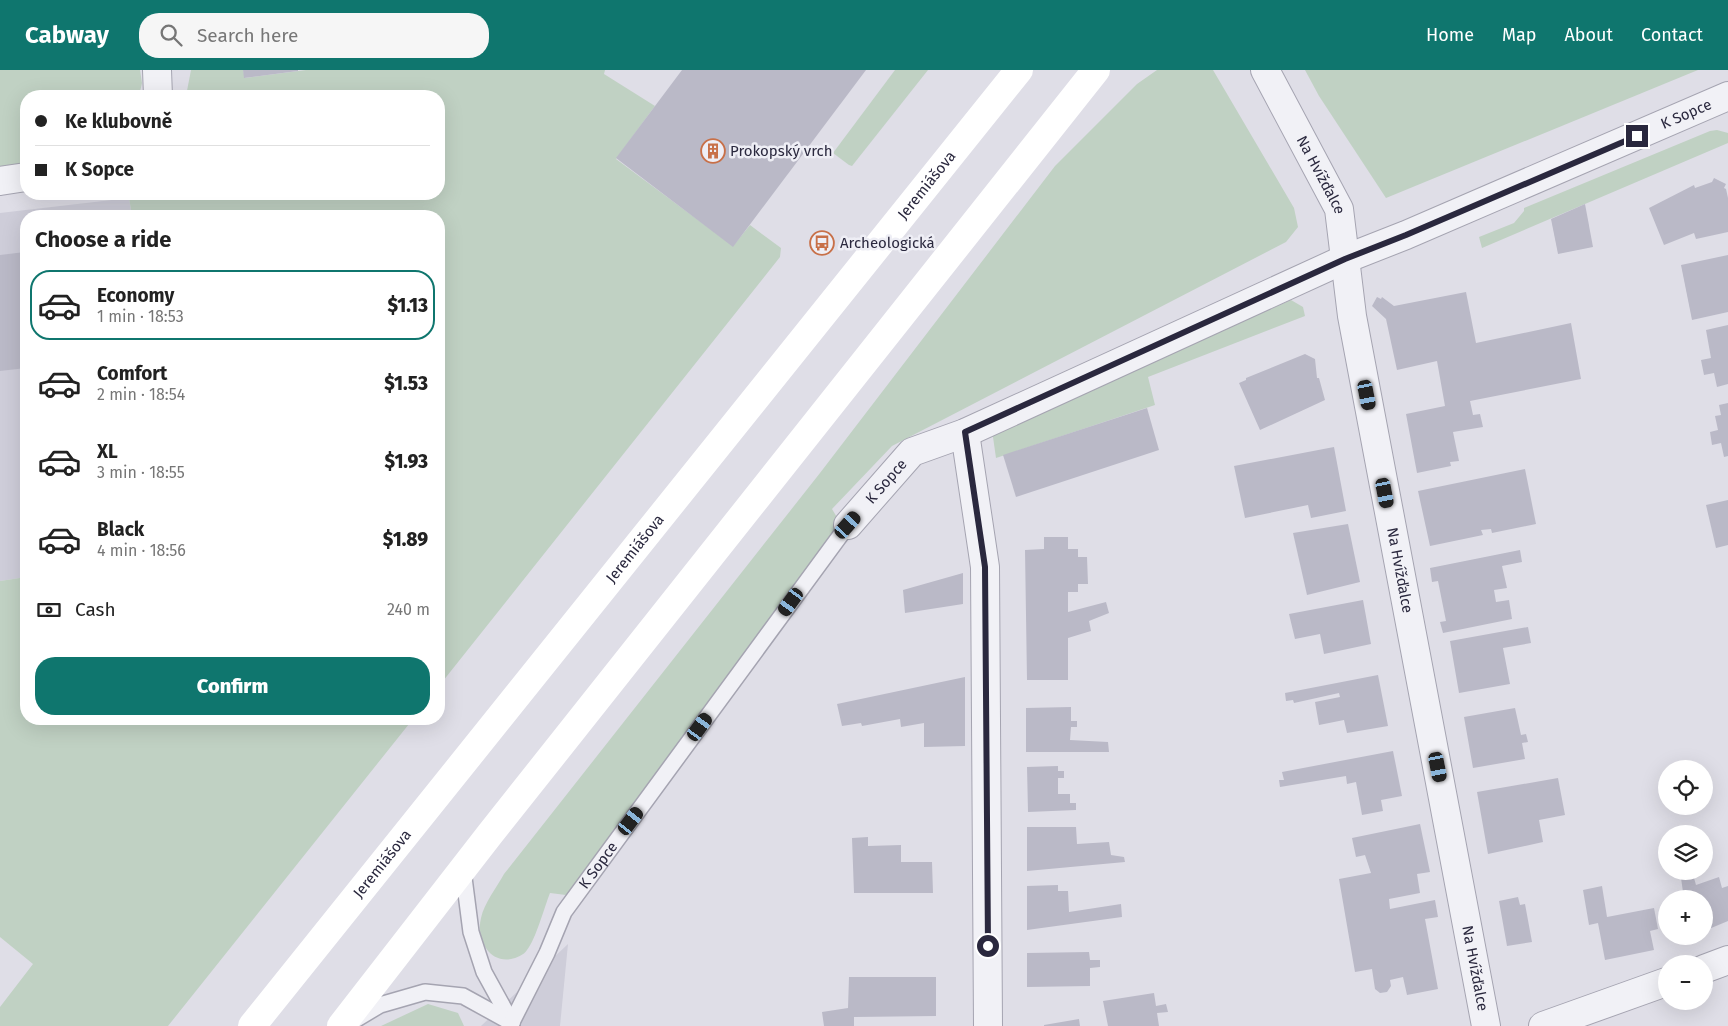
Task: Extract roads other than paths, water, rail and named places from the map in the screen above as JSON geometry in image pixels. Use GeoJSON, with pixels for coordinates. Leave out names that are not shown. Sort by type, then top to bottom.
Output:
{"type":"FeatureCollection","features":[{"type":"Feature","properties":{"kind":"main road","name":"Jeremiášova"},"geometry":{"type":"LineString","coordinates":[[252,1026],[1019,70]]}},
{"type":"Feature","properties":{"kind":"main road"},"geometry":{"type":"LineString","coordinates":[[342,1026],[462,870],[1096,70]]}},
{"type":"Feature","properties":{"kind":"street"},"geometry":{"type":"LineString","coordinates":[[157,70],[158,90]]}},
{"type":"Feature","properties":{"kind":"street","name":"Na Hvížďalce"},"geometry":{"type":"LineString","coordinates":[[1265,70],[1339,209],[1352,316],[1486,1026]]}},
{"type":"Feature","properties":{"kind":"street","name":"K Sopce"},"geometry":{"type":"LineString","coordinates":[[848,525],[912,452],[965,432],[1345,259],[1406,235],[1728,96]]}},
{"type":"Feature","properties":{"kind":"street"},"geometry":{"type":"LineString","coordinates":[[0,181],[20,178]]}},
{"type":"Feature","properties":{"kind":"street"},"geometry":{"type":"LineString","coordinates":[[965,432],[985,567],[988,1026]]}},
{"type":"Feature","properties":{"kind":"street"},"geometry":{"type":"LineString","coordinates":[[1713,965],[1728,960]]}},
{"type":"Feature","properties":{"kind":"street"},"geometry":{"type":"LineString","coordinates":[[1543,1026],[1658,985]]}},
{"type":"Feature","properties":{"kind":"lane","name":"K Sopce"},"geometry":{"type":"LineString","coordinates":[[511,1025],[564,912],[848,525]]}},
{"type":"Feature","properties":{"kind":"lane"},"geometry":{"type":"LineString","coordinates":[[462,870],[471,932],[484,972],[511,1025]]}},
{"type":"Feature","properties":{"kind":"lane"},"geometry":{"type":"LineString","coordinates":[[342,1026],[380,1005],[425,992],[463,996],[511,1025]]}},
{"type":"Feature","properties":{"kind":"place","name":"Prokopský vrch"},"geometry":{"type":"Point","coordinates":[713,151]}},
{"type":"Feature","properties":{"kind":"place","name":"Archeologická"},"geometry":{"type":"Point","coordinates":[822,243]}}]}
